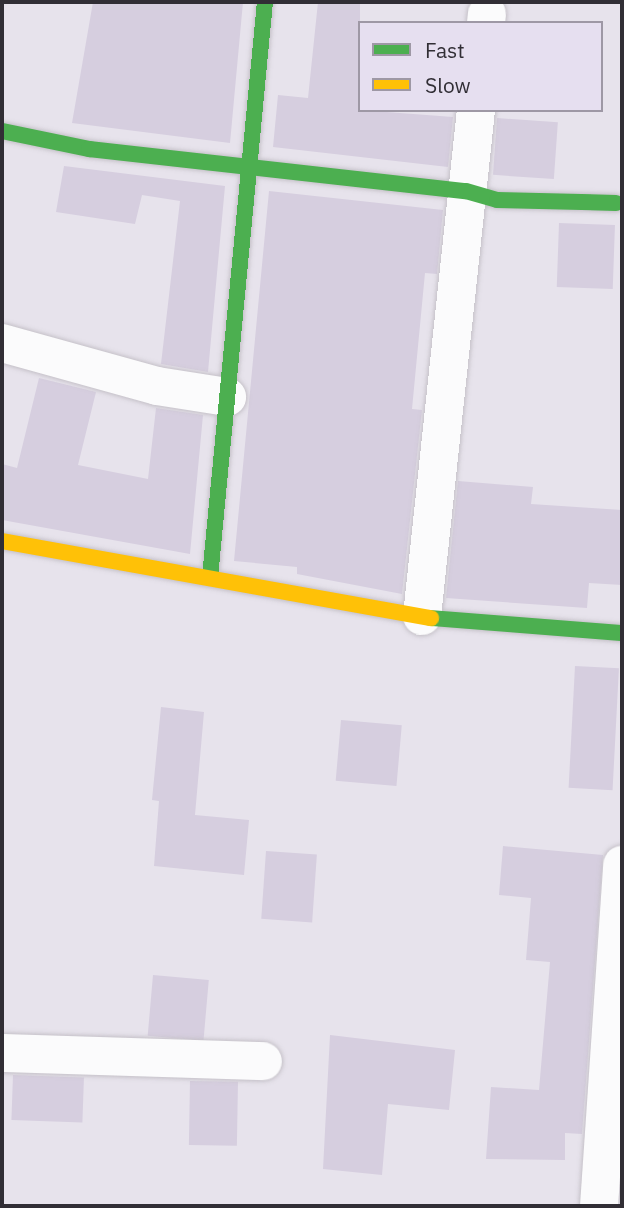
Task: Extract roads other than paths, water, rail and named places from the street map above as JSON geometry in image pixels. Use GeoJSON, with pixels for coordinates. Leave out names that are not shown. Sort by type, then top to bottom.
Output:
{"type":"FeatureCollection","features":[{"type":"Feature","properties":{"kind":"street"},"geometry":{"type":"LineString","coordinates":[[210,577],[265,2]]}},
{"type":"Feature","properties":{"kind":"street"},"geometry":{"type":"LineString","coordinates":[[422,616],[475,112]]}},
{"type":"Feature","properties":{"kind":"street"},"geometry":{"type":"LineString","coordinates":[[2,131],[89,149],[466,191],[497,200],[616,203]]}},
{"type":"Feature","properties":{"kind":"street"},"geometry":{"type":"LineString","coordinates":[[2,343],[157,386],[227,397]]}},
{"type":"Feature","properties":{"kind":"street"},"geometry":{"type":"LineString","coordinates":[[2,541],[422,616],[622,633]]}},
{"type":"Feature","properties":{"kind":"street"},"geometry":{"type":"LineString","coordinates":[[599,1206],[622,865]]}},
{"type":"Feature","properties":{"kind":"street"},"geometry":{"type":"LineString","coordinates":[[2,1053],[263,1061]]}}]}
